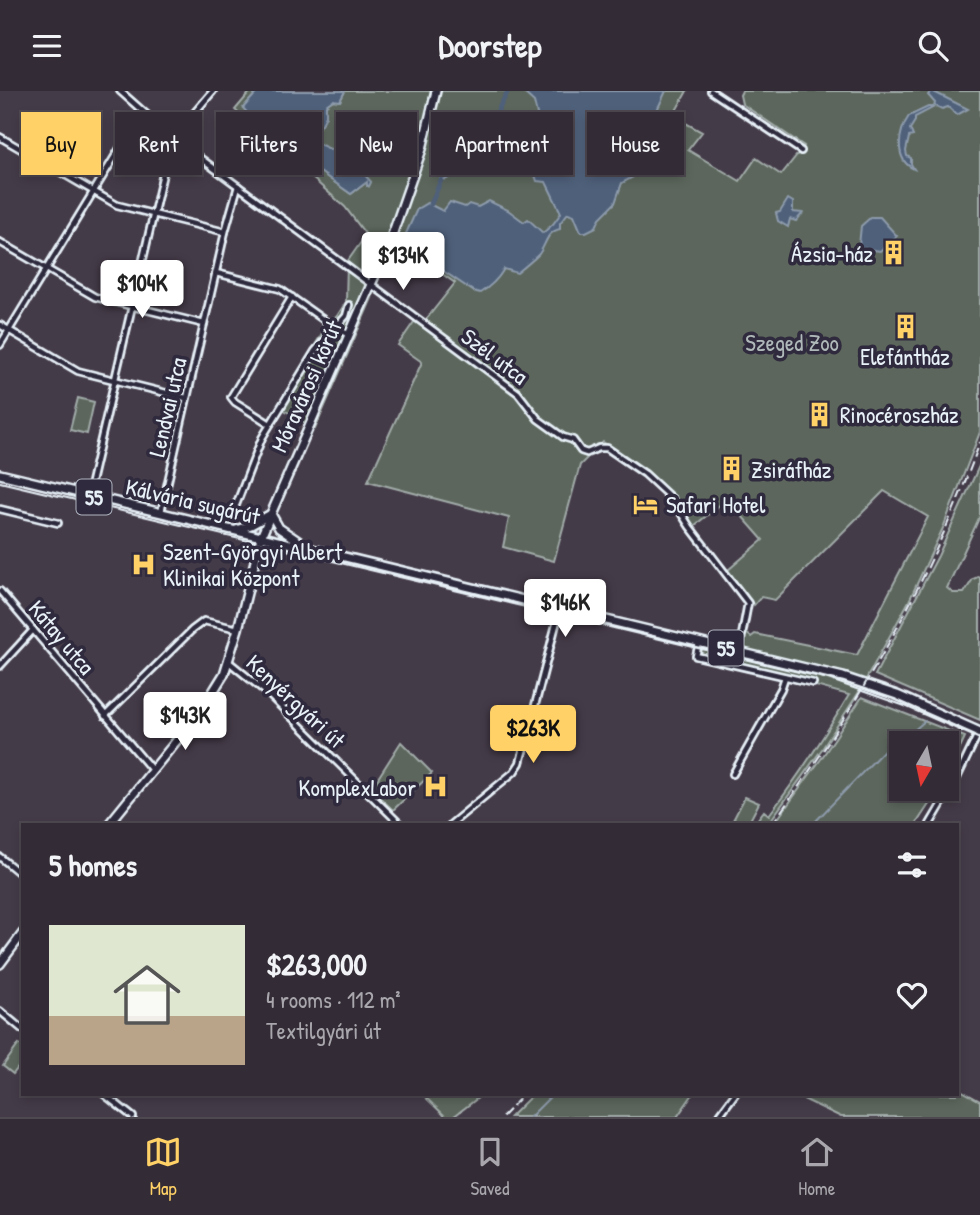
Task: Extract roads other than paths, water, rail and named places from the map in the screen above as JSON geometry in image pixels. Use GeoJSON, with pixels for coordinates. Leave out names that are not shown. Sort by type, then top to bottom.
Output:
{"type":"FeatureCollection","features":[{"type":"Feature","properties":{"kind":"main road","name":"Móravárosi körút"},"geometry":{"type":"LineString","coordinates":[[110,823],[209,699],[229,662],[261,537],[350,335],[407,196],[436,91]]}},
{"type":"Feature","properties":{"kind":"main road","name":"Kálvária sugárút"},"geometry":{"type":"LineString","coordinates":[[0,474],[867,684],[979,732]]}},
{"type":"Feature","properties":{"kind":"main road"},"geometry":{"type":"LineString","coordinates":[[234,530],[251,525],[271,514],[279,529],[308,547]]}},
{"type":"Feature","properties":{"kind":"main road"},"geometry":{"type":"LineString","coordinates":[[0,964],[2,956],[21,935]]}},
{"type":"Feature","properties":{"kind":"street","name":"Szél utca"},"geometry":{"type":"LineString","coordinates":[[120,91],[142,112]]}},
{"type":"Feature","properties":{"kind":"street"},"geometry":{"type":"LineString","coordinates":[[196,112],[214,91]]}},
{"type":"Feature","properties":{"kind":"street"},"geometry":{"type":"LineString","coordinates":[[711,91],[800,151]]}},
{"type":"Feature","properties":{"kind":"street"},"geometry":{"type":"LineString","coordinates":[[0,137],[117,205],[225,232]]}},
{"type":"Feature","properties":{"kind":"street"},"geometry":{"type":"LineString","coordinates":[[0,345],[115,156]]}},
{"type":"Feature","properties":{"kind":"street","name":"Szél utca"},"geometry":{"type":"LineString","coordinates":[[202,159],[517,393],[534,416],[563,437],[573,440],[581,451],[587,453],[598,448],[607,448],[659,486],[675,502],[747,599],[748,610],[739,651]]}},
{"type":"Feature","properties":{"kind":"street"},"geometry":{"type":"LineString","coordinates":[[88,495],[164,175]]}},
{"type":"Feature","properties":{"kind":"street","name":"Lendvai utca"},"geometry":{"type":"LineString","coordinates":[[161,513],[225,232],[238,186]]}},
{"type":"Feature","properties":{"kind":"street"},"geometry":{"type":"LineString","coordinates":[[0,242],[95,297],[204,324]]}},
{"type":"Feature","properties":{"kind":"street"},"geometry":{"type":"LineString","coordinates":[[216,273],[271,285],[350,335]]}},
{"type":"Feature","properties":{"kind":"street"},"geometry":{"type":"LineString","coordinates":[[271,424],[235,402],[232,397],[292,297]]}},
{"type":"Feature","properties":{"kind":"street"},"geometry":{"type":"LineString","coordinates":[[236,505],[256,450],[316,351],[346,316],[349,305]]}},
{"type":"Feature","properties":{"kind":"street"},"geometry":{"type":"LineString","coordinates":[[0,325],[78,371],[186,398]]}},
{"type":"Feature","properties":{"kind":"street"},"geometry":{"type":"LineString","coordinates":[[0,509],[58,523]]}},
{"type":"Feature","properties":{"kind":"street","name":"Kátay utca"},"geometry":{"type":"LineString","coordinates":[[0,591],[152,770]]}},
{"type":"Feature","properties":{"kind":"street"},"geometry":{"type":"LineString","coordinates":[[452,823],[514,772],[520,763],[560,609]]}},
{"type":"Feature","properties":{"kind":"street"},"geometry":{"type":"LineString","coordinates":[[105,716],[204,621],[238,629]]}},
{"type":"Feature","properties":{"kind":"street"},"geometry":{"type":"LineString","coordinates":[[0,666],[33,630]]}},
{"type":"Feature","properties":{"kind":"street"},"geometry":{"type":"LineString","coordinates":[[699,642],[696,656],[813,683]]}},
{"type":"Feature","properties":{"kind":"street","name":"Kenyérgyári út"},"geometry":{"type":"LineString","coordinates":[[229,662],[266,692],[399,823]]}},
{"type":"Feature","properties":{"kind":"street"},"geometry":{"type":"LineString","coordinates":[[733,773],[781,689],[785,677]]}},
{"type":"Feature","properties":{"kind":"street"},"geometry":{"type":"LineString","coordinates":[[931,823],[957,778],[979,732]]}},
{"type":"Feature","properties":{"kind":"street"},"geometry":{"type":"LineString","coordinates":[[1,861],[21,875]]}},
{"type":"Feature","properties":{"kind":"street"},"geometry":{"type":"LineString","coordinates":[[1,1013],[21,1028]]}},
{"type":"Feature","properties":{"kind":"street"},"geometry":{"type":"LineString","coordinates":[[107,1096],[134,1117]]}},
{"type":"Feature","properties":{"kind":"street"},"geometry":{"type":"LineString","coordinates":[[718,1117],[734,1096]]}},
{"type":"Feature","properties":{"kind":"water"},"geometry":{"type":"Polygon","coordinates":[[[258,91],[345,91],[340,101],[333,100],[326,105],[326,116],[322,124],[322,112],[247,112],[243,108],[258,91]]]}},
{"type":"Feature","properties":{"kind":"water"},"geometry":{"type":"Polygon","coordinates":[[[522,91],[666,91],[658,108],[653,112],[587,112],[587,175],[635,175],[622,183],[615,203],[600,218],[596,227],[581,232],[574,215],[568,213],[560,223],[560,229],[549,235],[537,256],[517,273],[504,269],[494,283],[480,293],[427,260],[418,263],[409,261],[400,247],[417,209],[427,203],[443,211],[450,202],[465,207],[469,204],[478,207],[489,201],[524,222],[528,219],[543,233],[553,224],[561,213],[546,182],[537,181],[535,175],[573,175],[573,112],[536,112],[534,102],[522,91]]]}},
{"type":"Feature","properties":{"kind":"water"},"geometry":{"type":"Polygon","coordinates":[[[932,91],[968,109],[957,115],[948,107],[942,109],[936,106],[915,117],[910,129],[913,136],[909,137],[906,151],[914,169],[903,159],[900,137],[909,116],[934,107],[935,103],[928,95],[932,91]]]}},
{"type":"Feature","properties":{"kind":"water"},"geometry":{"type":"Polygon","coordinates":[[[322,145],[336,152],[336,175],[365,175],[371,182],[369,186],[367,182],[351,194],[322,173],[322,145]]]}},
{"type":"Feature","properties":{"kind":"water"},"geometry":{"type":"Polygon","coordinates":[[[439,175],[452,175],[447,179],[441,180],[439,175]]]}},
{"type":"Feature","properties":{"kind":"water"},"geometry":{"type":"Polygon","coordinates":[[[788,199],[793,202],[793,212],[803,213],[796,221],[790,219],[788,227],[778,221],[776,213],[780,212],[788,199]]]}},
{"type":"Feature","properties":{"kind":"water"},"geometry":{"type":"Polygon","coordinates":[[[871,217],[880,217],[897,236],[880,251],[861,248],[859,245],[861,226],[871,217]]]}},
{"type":"Feature","properties":{"kind":"waterway"},"geometry":{"type":"LineString","coordinates":[[497,112],[508,91]]}},
{"type":"Feature","properties":{"kind":"waterway"},"geometry":{"type":"LineString","coordinates":[[431,204],[441,180]]}},
{"type":"Feature","properties":{"kind":"waterway"},"geometry":{"type":"LineString","coordinates":[[814,823],[888,746],[900,742],[925,721]]}},
{"type":"Feature","properties":{"kind":"waterway"},"geometry":{"type":"LineString","coordinates":[[530,1117],[551,1096]]}},
{"type":"Feature","properties":{"kind":"tram line"},"geometry":{"type":"LineString","coordinates":[[0,482],[828,679],[905,706],[980,739]]}},
{"type":"Feature","properties":{"kind":"railway"},"geometry":{"type":"LineString","coordinates":[[773,823],[834,733],[890,641],[938,545],[980,442]]}},
{"type":"Feature","properties":{"kind":"railway"},"geometry":{"type":"LineString","coordinates":[[502,1117],[522,1096]]}},
{"type":"Feature","properties":{"kind":"place","name":"Ázsia-ház"},"geometry":{"type":"Point","coordinates":[893,253]}},
{"type":"Feature","properties":{"kind":"place","name":"Elefántház"},"geometry":{"type":"Point","coordinates":[905,326]}},
{"type":"Feature","properties":{"kind":"place","name":"Rinocéroszház"},"geometry":{"type":"Point","coordinates":[820,414]}},
{"type":"Feature","properties":{"kind":"place","name":"Zsiráfház"},"geometry":{"type":"Point","coordinates":[731,469]}},
{"type":"Feature","properties":{"kind":"place","name":"Safari Hotel"},"geometry":{"type":"Point","coordinates":[646,504]}},
{"type":"Feature","properties":{"kind":"place","name":"Szent-Györgyi Albert Klinikai Központ"},"geometry":{"type":"Point","coordinates":[143,564]}},
{"type":"Feature","properties":{"kind":"place","name":"KomplexLabor"},"geometry":{"type":"Point","coordinates":[436,787]}},
{"type":"Feature","properties":{"kind":"park label","name":"Szeged Zoo"},"geometry":{"type":"Point","coordinates":[792,342]}}]}
